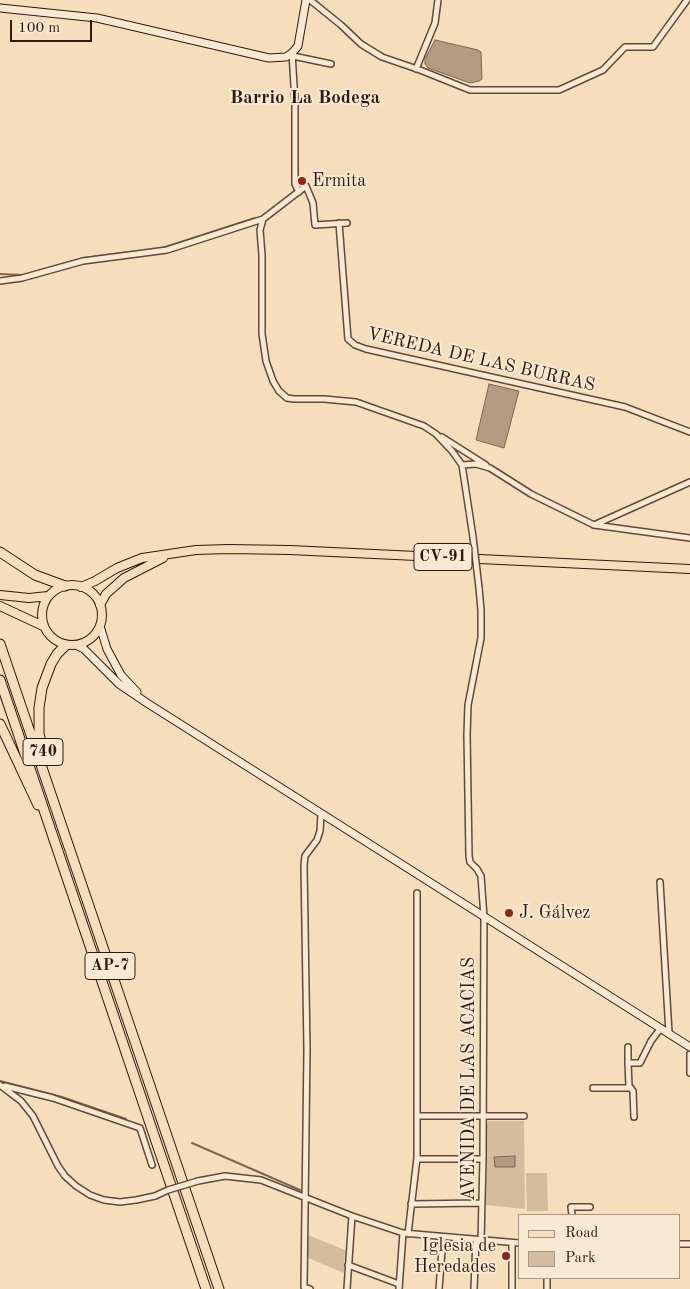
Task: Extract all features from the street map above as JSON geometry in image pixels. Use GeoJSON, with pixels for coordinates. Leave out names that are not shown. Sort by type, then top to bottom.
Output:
{"type":"FeatureCollection","features":[{"type":"Feature","properties":{"kind":"highway"},"geometry":{"type":"LineString","coordinates":[[0,552],[35,575],[65,586]]}},
{"type":"Feature","properties":{"kind":"highway","name":"AP-7"},"geometry":{"type":"LineString","coordinates":[[0,644],[219,1289]]}},
{"type":"Feature","properties":{"kind":"highway","name":"740"},"geometry":{"type":"LineString","coordinates":[[66,645],[51,664],[42,688],[39,708],[39,734],[74,862]]}},
{"type":"Feature","properties":{"kind":"highway","name":"AP-7"},"geometry":{"type":"LineString","coordinates":[[0,680],[206,1289]]}},
{"type":"Feature","properties":{"kind":"highway"},"geometry":{"type":"LineString","coordinates":[[0,724],[34,798],[52,831]]}},
{"type":"Feature","properties":{"kind":"main road"},"geometry":{"type":"LineString","coordinates":[[0,8],[97,18],[256,56],[280,58],[293,55],[298,46],[306,0]]}},
{"type":"Feature","properties":{"kind":"main road","name":"CV-91"},"geometry":{"type":"LineString","coordinates":[[100,605],[106,594],[114,586],[135,571],[166,557],[196,550]]}},
{"type":"Feature","properties":{"kind":"main road","name":"CV-91"},"geometry":{"type":"LineString","coordinates":[[65,586],[81,587],[117,568],[142,558],[196,550],[290,550],[690,569]]}},
{"type":"Feature","properties":{"kind":"main road"},"geometry":{"type":"LineString","coordinates":[[65,586],[48,596],[43,605],[41,616],[43,626],[49,635],[56,641],[66,645],[76,645],[86,641],[94,635],[100,626],[102,615],[100,605],[93,594],[81,587]]}},
{"type":"Feature","properties":{"kind":"main road"},"geometry":{"type":"LineString","coordinates":[[0,595],[29,598],[48,596]]}},
{"type":"Feature","properties":{"kind":"main road"},"geometry":{"type":"LineString","coordinates":[[0,606],[43,626]]}},
{"type":"Feature","properties":{"kind":"main road"},"geometry":{"type":"LineString","coordinates":[[100,626],[107,649],[121,675],[147,703]]}},
{"type":"Feature","properties":{"kind":"main road"},"geometry":{"type":"LineString","coordinates":[[76,645],[84,649],[119,684],[147,703],[690,1046]]}},
{"type":"Feature","properties":{"kind":"street"},"geometry":{"type":"LineString","coordinates":[[310,0],[341,25],[360,44],[382,57],[470,90],[559,90],[603,70],[625,47],[653,47],[687,0]]}},
{"type":"Feature","properties":{"kind":"street"},"geometry":{"type":"LineString","coordinates":[[416,69],[435,23],[438,0]]}},
{"type":"Feature","properties":{"kind":"street"},"geometry":{"type":"LineString","coordinates":[[299,192],[295,184],[293,55],[331,64]]}},
{"type":"Feature","properties":{"kind":"street"},"geometry":{"type":"LineString","coordinates":[[0,282],[22,278],[83,261],[168,250],[263,220],[306,186],[313,203],[314,225],[347,223]]}},
{"type":"Feature","properties":{"kind":"street"},"geometry":{"type":"LineString","coordinates":[[263,220],[260,230],[262,255],[262,334],[266,361],[273,381],[279,391],[287,398],[356,402],[424,426],[531,494],[594,525],[690,538]]}},
{"type":"Feature","properties":{"kind":"street","name":"VEREDA DE LAS BURRAS"},"geometry":{"type":"LineString","coordinates":[[339,223],[348,339],[355,345],[376,352],[625,407],[690,432]]}},
{"type":"Feature","properties":{"kind":"street"},"geometry":{"type":"LineString","coordinates":[[436,434],[462,465],[476,464],[490,468]]}},
{"type":"Feature","properties":{"kind":"street","name":"AVENIDA DE LAS ACACIAS"},"geometry":{"type":"LineString","coordinates":[[462,465],[473,537],[481,610],[481,638],[468,705],[469,856],[470,862],[481,876],[484,917],[482,1204],[474,1289]]}},
{"type":"Feature","properties":{"kind":"street"},"geometry":{"type":"LineString","coordinates":[[594,525],[690,482]]}},
{"type":"Feature","properties":{"kind":"street"},"geometry":{"type":"LineString","coordinates":[[307,1288],[304,1197],[307,1049],[304,865],[305,856],[317,840],[320,831],[321,814]]}},
{"type":"Feature","properties":{"kind":"street"},"geometry":{"type":"LineString","coordinates":[[660,882],[669,1033]]}},
{"type":"Feature","properties":{"kind":"street"},"geometry":{"type":"LineString","coordinates":[[348,1265],[399,1286],[417,1159],[417,893]]}},
{"type":"Feature","properties":{"kind":"street"},"geometry":{"type":"LineString","coordinates":[[628,1063],[640,1063],[661,1028]]}},
{"type":"Feature","properties":{"kind":"street"},"geometry":{"type":"LineString","coordinates":[[628,1048],[634,1118]]}},
{"type":"Feature","properties":{"kind":"street"},"geometry":{"type":"LineString","coordinates":[[690,1054],[690,1072]]}},
{"type":"Feature","properties":{"kind":"street"},"geometry":{"type":"LineString","coordinates":[[1,1085],[21,1101],[33,1116],[65,1176],[90,1195],[104,1200],[120,1202],[155,1196],[198,1181],[225,1176],[261,1180],[352,1216],[405,1233],[443,1238],[518,1243]]}},
{"type":"Feature","properties":{"kind":"street"},"geometry":{"type":"LineString","coordinates":[[1,1085],[53,1098],[140,1128],[152,1165]]}},
{"type":"Feature","properties":{"kind":"street"},"geometry":{"type":"LineString","coordinates":[[593,1088],[631,1088]]}},
{"type":"Feature","properties":{"kind":"street"},"geometry":{"type":"LineString","coordinates":[[416,1116],[524,1116]]}},
{"type":"Feature","properties":{"kind":"street"},"geometry":{"type":"LineString","coordinates":[[417,1159],[483,1159]]}},
{"type":"Feature","properties":{"kind":"street"},"geometry":{"type":"LineString","coordinates":[[411,1204],[482,1204]]}},
{"type":"Feature","properties":{"kind":"street"},"geometry":{"type":"LineString","coordinates":[[572,1214],[572,1207],[590,1207]]}},
{"type":"Feature","properties":{"kind":"street"},"geometry":{"type":"LineString","coordinates":[[347,1289],[352,1216]]}},
{"type":"Feature","properties":{"kind":"street"},"geometry":{"type":"LineString","coordinates":[[440,1289],[443,1238]]}},
{"type":"Feature","properties":{"kind":"street"},"geometry":{"type":"LineString","coordinates":[[512,1243],[512,1289]]}},
{"type":"Feature","properties":{"kind":"green space"},"geometry":{"type":"Polygon","coordinates":[[[489,1121],[524,1121],[525,1209],[486,1205],[487,1124],[489,1121]]]}},
{"type":"Feature","properties":{"kind":"green space"},"geometry":{"type":"Polygon","coordinates":[[[526,1173],[547,1173],[548,1211],[527,1211],[526,1173]]]}},
{"type":"Feature","properties":{"kind":"green space"},"geometry":{"type":"Polygon","coordinates":[[[308,1235],[345,1250],[344,1273],[308,1258],[308,1235]]]}},
{"type":"Feature","properties":{"kind":"shaded area"},"geometry":{"type":"Polygon","coordinates":[[[435,40],[481,52],[482,79],[470,83],[428,68],[425,64],[425,59],[435,40]]]}},
{"type":"Feature","properties":{"kind":"shaded area"},"geometry":{"type":"Polygon","coordinates":[[[489,384],[519,391],[504,448],[476,440],[489,384]]]}},
{"type":"Feature","properties":{"kind":"shaded area"},"geometry":{"type":"Polygon","coordinates":[[[515,1156],[515,1167],[495,1167],[494,1157],[515,1156]]]}},
{"type":"Feature","properties":{"kind":"waterway"},"geometry":{"type":"LineString","coordinates":[[162,248],[255,218]]}},
{"type":"Feature","properties":{"kind":"waterway"},"geometry":{"type":"LineString","coordinates":[[34,272],[83,258],[130,252]]}},
{"type":"Feature","properties":{"kind":"waterway"},"geometry":{"type":"LineString","coordinates":[[0,274],[23,275]]}},
{"type":"Feature","properties":{"kind":"waterway"},"geometry":{"type":"LineString","coordinates":[[0,1081],[62,1097],[126,1119]]}},
{"type":"Feature","properties":{"kind":"waterway"},"geometry":{"type":"LineString","coordinates":[[192,1143],[300,1190]]}},
{"type":"Feature","properties":{"kind":"place","name":"Ermita"},"geometry":{"type":"Point","coordinates":[302,181]}},
{"type":"Feature","properties":{"kind":"place","name":"J. Gálvez"},"geometry":{"type":"Point","coordinates":[509,913]}},
{"type":"Feature","properties":{"kind":"place","name":"Iglesia de Heredades"},"geometry":{"type":"Point","coordinates":[506,1256]}},
{"type":"Feature","properties":{"kind":"district","name":"Barrio La Bodega"},"geometry":{"type":"Point","coordinates":[305,98]}}]}
